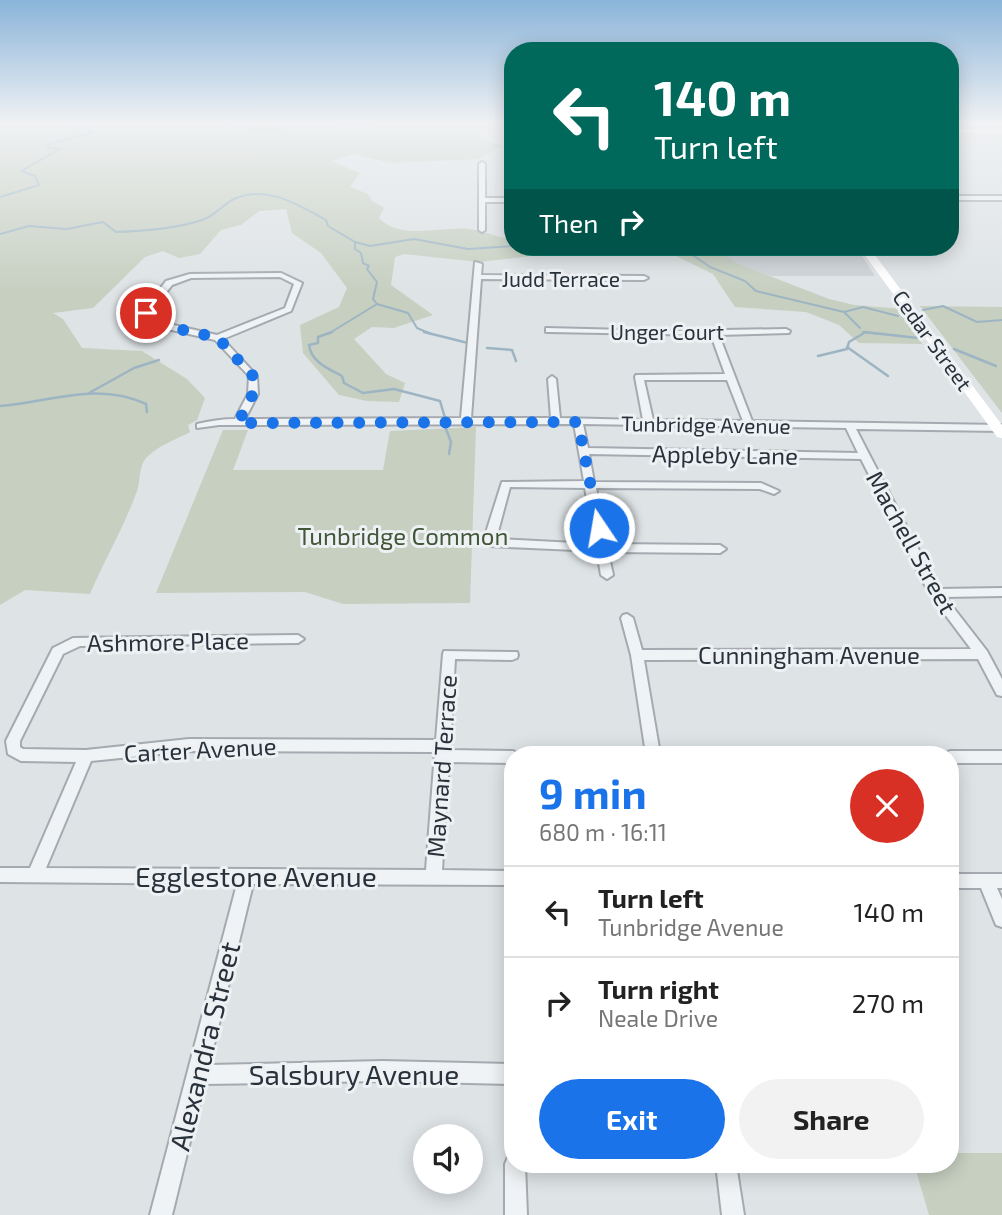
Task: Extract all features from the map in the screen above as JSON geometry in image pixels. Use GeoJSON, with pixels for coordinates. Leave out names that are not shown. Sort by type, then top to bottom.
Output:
{"type":"FeatureCollection","features":[{"type":"Feature","properties":{"kind":"main road","name":"Cedar Street"},"geometry":{"type":"LineString","coordinates":[[871,256],[1001,433]]}},
{"type":"Feature","properties":{"kind":"street"},"geometry":{"type":"LineString","coordinates":[[482,179],[482,230]]}},
{"type":"Feature","properties":{"kind":"street"},"geometry":{"type":"LineString","coordinates":[[959,198],[1002,198]]}},
{"type":"Feature","properties":{"kind":"street"},"geometry":{"type":"LineString","coordinates":[[482,200],[504,200]]}},
{"type":"Feature","properties":{"kind":"street"},"geometry":{"type":"LineString","coordinates":[[466,421],[478,264]]}},
{"type":"Feature","properties":{"kind":"street"},"geometry":{"type":"LineString","coordinates":[[218,338],[288,309],[298,283],[281,275],[190,276],[169,283],[146,313],[153,323],[218,338],[253,376],[253,394],[238,423]]}},
{"type":"Feature","properties":{"kind":"street","name":"Judd Terrace"},"geometry":{"type":"LineString","coordinates":[[478,277],[644,278]]}},
{"type":"Feature","properties":{"kind":"street","name":"Unger Court"},"geometry":{"type":"LineString","coordinates":[[548,330],[714,333],[786,331]]}},
{"type":"Feature","properties":{"kind":"street"},"geometry":{"type":"LineString","coordinates":[[714,333],[749,425]]}},
{"type":"Feature","properties":{"kind":"street"},"geometry":{"type":"LineString","coordinates":[[649,425],[639,377],[730,377]]}},
{"type":"Feature","properties":{"kind":"street"},"geometry":{"type":"LineString","coordinates":[[552,379],[556,421]]}},
{"type":"Feature","properties":{"kind":"street","name":"Tunbridge Avenue"},"geometry":{"type":"LineString","coordinates":[[200,426],[238,423],[556,421],[649,425],[849,425],[1001,433]]}},
{"type":"Feature","properties":{"kind":"street"},"geometry":{"type":"LineString","coordinates":[[578,422],[607,575]]}},
{"type":"Feature","properties":{"kind":"street","name":"Machell Street"},"geometry":{"type":"LineString","coordinates":[[849,425],[935,593],[982,654],[1002,691]]}},
{"type":"Feature","properties":{"kind":"street","name":"Appleby Lane"},"geometry":{"type":"LineString","coordinates":[[585,451],[864,456]]}},
{"type":"Feature","properties":{"kind":"street"},"geometry":{"type":"LineString","coordinates":[[720,549],[603,548],[489,542],[506,484],[591,487],[761,486],[774,491]]}},
{"type":"Feature","properties":{"kind":"street"},"geometry":{"type":"LineString","coordinates":[[935,593],[1002,593]]}},
{"type":"Feature","properties":{"kind":"street"},"geometry":{"type":"LineString","coordinates":[[627,618],[637,655],[652,746]]}},
{"type":"Feature","properties":{"kind":"street","name":"Ashmore Place"},"geometry":{"type":"LineString","coordinates":[[86,756],[21,755],[13,750],[13,741],[58,651],[66,645],[78,641],[298,639]]}},
{"type":"Feature","properties":{"kind":"street","name":"Maynard Terrace"},"geometry":{"type":"LineString","coordinates":[[434,877],[449,654],[512,655]]}},
{"type":"Feature","properties":{"kind":"street","name":"Cunningham Avenue"},"geometry":{"type":"LineString","coordinates":[[637,655],[982,654]]}},
{"type":"Feature","properties":{"kind":"street","name":"Carter Avenue"},"geometry":{"type":"LineString","coordinates":[[86,756],[189,746],[443,751],[504,756]]}},
{"type":"Feature","properties":{"kind":"street"},"geometry":{"type":"LineString","coordinates":[[35,875],[86,756]]}},
{"type":"Feature","properties":{"kind":"street"},"geometry":{"type":"LineString","coordinates":[[959,757],[1002,757]]}},
{"type":"Feature","properties":{"kind":"street","name":"Egglestone Avenue"},"geometry":{"type":"LineString","coordinates":[[0,875],[504,878]]}},
{"type":"Feature","properties":{"kind":"street","name":"Alexandra Street"},"geometry":{"type":"LineString","coordinates":[[161,1215],[247,877]]}},
{"type":"Feature","properties":{"kind":"street"},"geometry":{"type":"LineString","coordinates":[[959,881],[994,881],[1002,919]]}},
{"type":"Feature","properties":{"kind":"street","name":"Salsbury Avenue"},"geometry":{"type":"LineString","coordinates":[[196,1075],[383,1071],[504,1074]]}},
{"type":"Feature","properties":{"kind":"street"},"geometry":{"type":"LineString","coordinates":[[515,1173],[516,1215]]}},
{"type":"Feature","properties":{"kind":"street"},"geometry":{"type":"LineString","coordinates":[[727,1173],[733,1215]]}},
{"type":"Feature","properties":{"kind":"shaded area"},"geometry":{"type":"Polygon","coordinates":[[[726,256],[862,256],[875,276],[770,276],[735,263],[726,256]]]}},
{"type":"Feature","properties":{"kind":"green space"},"geometry":{"type":"Polygon","coordinates":[[[0,179],[356,179],[350,187],[368,194],[372,201],[384,208],[379,218],[388,225],[410,231],[475,230],[504,237],[504,256],[531,256],[479,262],[404,254],[395,257],[391,285],[433,315],[394,328],[372,327],[354,339],[386,374],[405,383],[399,402],[367,401],[339,395],[303,353],[300,325],[339,307],[347,288],[321,253],[292,233],[286,209],[259,211],[241,225],[221,230],[200,254],[179,258],[163,251],[145,257],[93,308],[53,313],[63,319],[82,348],[142,351],[187,379],[205,398],[197,420],[188,425],[190,432],[157,449],[145,460],[132,504],[90,594],[25,590],[0,605],[0,179]]]}},
{"type":"Feature","properties":{"kind":"green space"},"geometry":{"type":"Polygon","coordinates":[[[676,256],[726,256],[736,263],[829,299],[854,305],[902,309],[922,344],[859,343],[839,325],[806,312],[735,307],[713,274],[676,256]]]}},
{"type":"Feature","properties":{"kind":"green space"},"geometry":{"type":"Polygon","coordinates":[[[920,306],[1002,307],[1002,413],[920,306]]]}},
{"type":"Feature","properties":{"kind":"green space","name":"Tunbridge Common"},"geometry":{"type":"Polygon","coordinates":[[[476,427],[470,603],[343,604],[305,592],[156,593],[223,430],[248,430],[233,470],[383,470],[390,431],[476,427]]]}},
{"type":"Feature","properties":{"kind":"green space"},"geometry":{"type":"Polygon","coordinates":[[[959,1153],[1002,1153],[1002,1215],[929,1215],[917,1173],[959,1173],[959,1153]]]}},
{"type":"Feature","properties":{"kind":"waterway"},"geometry":{"type":"LineString","coordinates":[[0,197],[39,185],[36,179]]}},
{"type":"Feature","properties":{"kind":"waterway"},"geometry":{"type":"LineString","coordinates":[[0,234],[29,226],[67,229],[103,222],[116,232],[171,227],[202,220],[234,199],[258,194],[293,203],[326,220],[328,226],[355,242]]}},
{"type":"Feature","properties":{"kind":"waterway"},"geometry":{"type":"LineString","coordinates":[[355,242],[370,246],[414,239],[468,249],[504,247]]}},
{"type":"Feature","properties":{"kind":"waterway"},"geometry":{"type":"LineString","coordinates":[[355,242],[355,249],[361,253],[363,263],[369,266],[367,269],[377,282],[373,299],[377,304]]}},
{"type":"Feature","properties":{"kind":"waterway"},"geometry":{"type":"LineString","coordinates":[[694,256],[710,267],[745,281],[756,291],[844,312]]}},
{"type":"Feature","properties":{"kind":"waterway"},"geometry":{"type":"LineString","coordinates":[[330,333],[377,304]]}},
{"type":"Feature","properties":{"kind":"waterway"},"geometry":{"type":"LineString","coordinates":[[377,304],[408,313],[417,328],[430,333]]}},
{"type":"Feature","properties":{"kind":"waterway"},"geometry":{"type":"LineString","coordinates":[[923,310],[943,306],[977,322],[1002,320]]}},
{"type":"Feature","properties":{"kind":"waterway"},"geometry":{"type":"LineString","coordinates":[[844,312],[863,307],[898,316]]}},
{"type":"Feature","properties":{"kind":"waterway"},"geometry":{"type":"LineString","coordinates":[[844,312],[860,328]]}},
{"type":"Feature","properties":{"kind":"waterway"},"geometry":{"type":"LineString","coordinates":[[424,332],[430,333]]}},
{"type":"Feature","properties":{"kind":"waterway"},"geometry":{"type":"LineString","coordinates":[[863,332],[880,334]]}},
{"type":"Feature","properties":{"kind":"waterway"},"geometry":{"type":"LineString","coordinates":[[864,332],[918,338]]}},
{"type":"Feature","properties":{"kind":"waterway"},"geometry":{"type":"LineString","coordinates":[[330,333],[318,337],[318,343],[309,345],[310,351],[326,368],[342,376],[344,383],[363,393],[394,389],[440,401],[445,418]]}},
{"type":"Feature","properties":{"kind":"waterway"},"geometry":{"type":"LineString","coordinates":[[430,333],[468,343]]}},
{"type":"Feature","properties":{"kind":"waterway"},"geometry":{"type":"LineString","coordinates":[[847,347],[849,342],[864,333]]}},
{"type":"Feature","properties":{"kind":"waterway"},"geometry":{"type":"LineString","coordinates":[[818,356],[847,347]]}},
{"type":"Feature","properties":{"kind":"waterway"},"geometry":{"type":"LineString","coordinates":[[847,347],[888,376]]}},
{"type":"Feature","properties":{"kind":"waterway"},"geometry":{"type":"LineString","coordinates":[[487,348],[512,350],[516,361]]}},
{"type":"Feature","properties":{"kind":"waterway"},"geometry":{"type":"LineString","coordinates":[[954,349],[996,366]]}},
{"type":"Feature","properties":{"kind":"waterway"},"geometry":{"type":"LineString","coordinates":[[89,393],[134,368],[159,360]]}},
{"type":"Feature","properties":{"kind":"waterway"},"geometry":{"type":"LineString","coordinates":[[0,406],[92,393],[128,397],[146,404],[147,412]]}},
{"type":"Feature","properties":{"kind":"waterway"},"geometry":{"type":"LineString","coordinates":[[446,429],[451,442],[449,454]]}},
{"type":"Feature","properties":{"kind":"route"},"geometry":{"type":"LineString","coordinates":[[146,313],[153,323],[199,331],[218,338],[253,376],[253,394],[238,423],[578,422],[599,528]]}}]}
